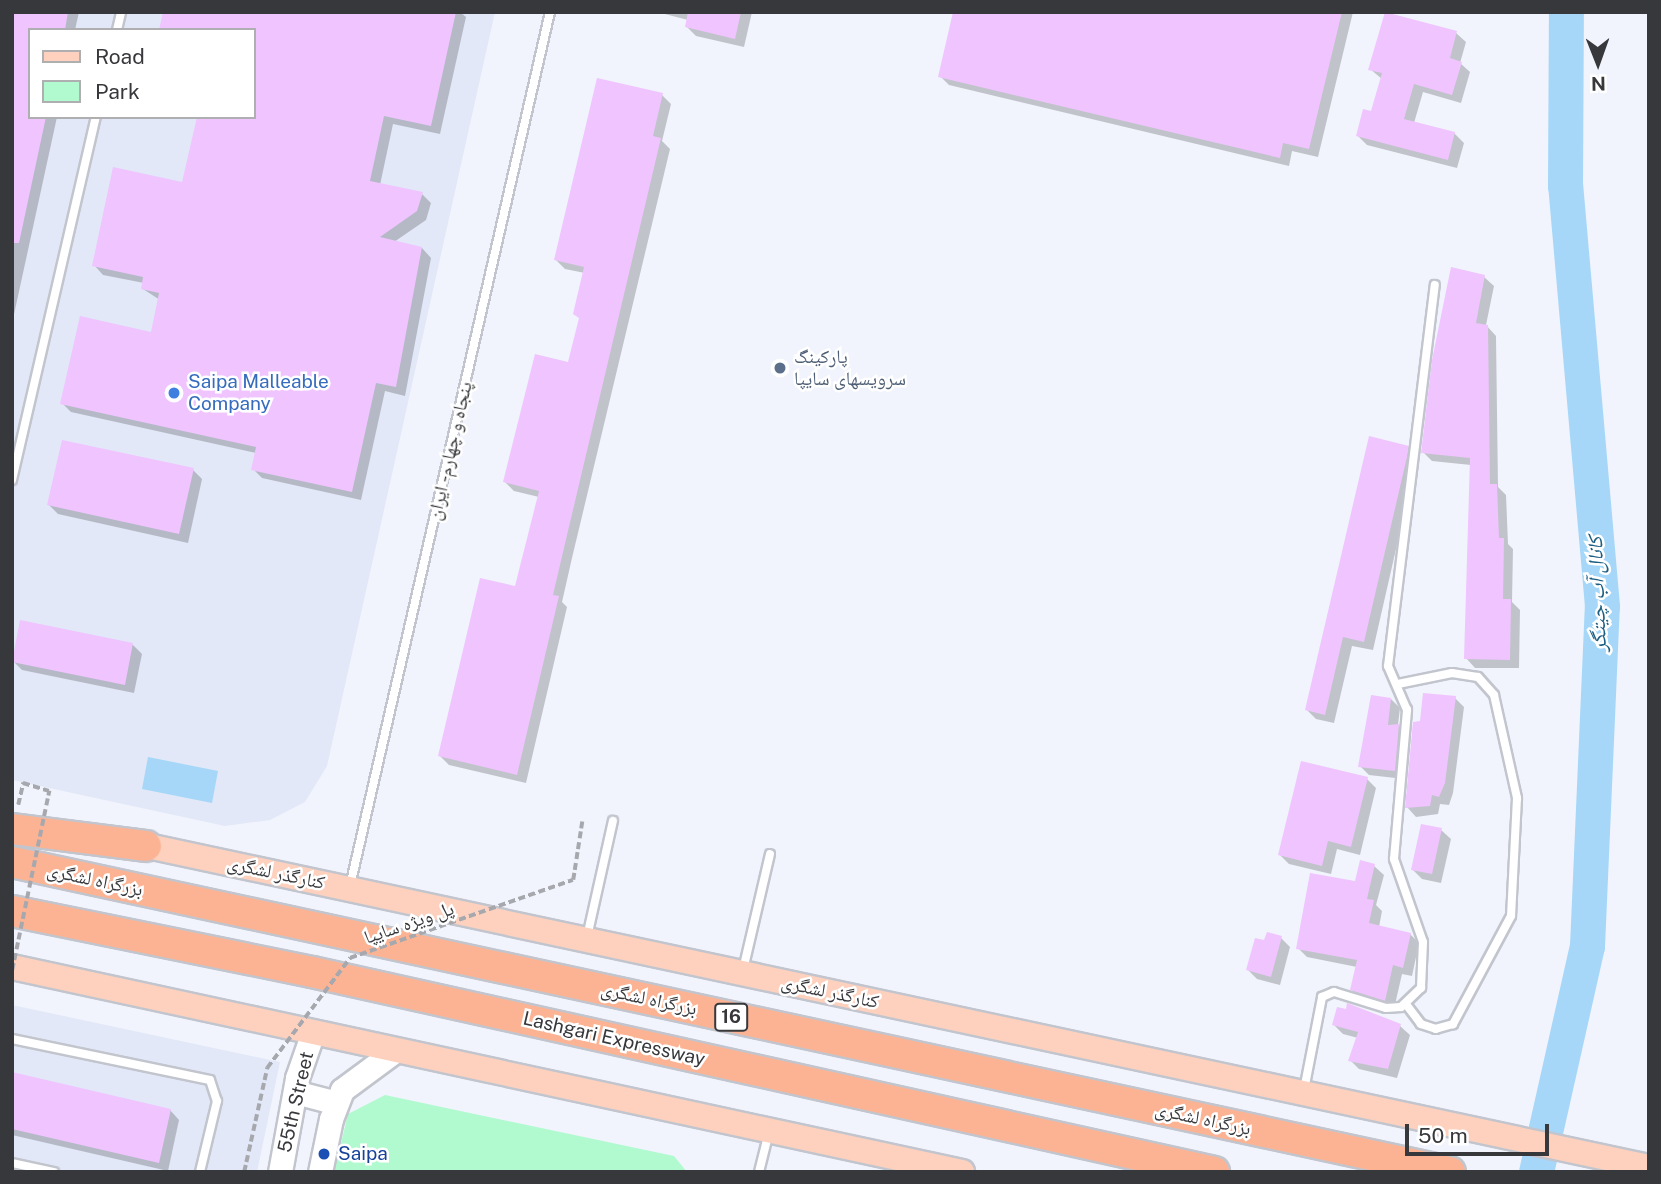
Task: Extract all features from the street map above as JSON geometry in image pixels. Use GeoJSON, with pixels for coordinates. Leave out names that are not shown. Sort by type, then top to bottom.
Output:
{"type":"FeatureCollection","features":[{"type":"Feature","properties":{"kind":"highway"},"geometry":{"type":"LineString","coordinates":[[13,821],[146,846]]}},
{"type":"Feature","properties":{"kind":"highway","name":"بزرگراه لشگری"},"geometry":{"type":"LineString","coordinates":[[12,862],[1450,1172]]}},
{"type":"Feature","properties":{"kind":"highway","name":"Lashgari Expressway"},"geometry":{"type":"LineString","coordinates":[[12,911],[312,972],[1214,1172]]}},
{"type":"Feature","properties":{"kind":"main road","name":"کنارگذر لشگری"},"geometry":{"type":"LineString","coordinates":[[146,846],[1649,1167]]}},
{"type":"Feature","properties":{"kind":"main road"},"geometry":{"type":"LineString","coordinates":[[12,969],[962,1172]]}},
{"type":"Feature","properties":{"kind":"main road","name":"55th Street"},"geometry":{"type":"LineString","coordinates":[[280,1172],[295,1092],[313,1032]]}},
{"type":"Feature","properties":{"kind":"main road","name":"55th Street"},"geometry":{"type":"LineString","coordinates":[[320,1172],[342,1090],[396,1050]]}},
{"type":"Feature","properties":{"kind":"main road"},"geometry":{"type":"LineString","coordinates":[[295,1092],[337,1103]]}},
{"type":"Feature","properties":{"kind":"lane","name":"پنجاه و چهارم - ایران"},"geometry":{"type":"LineString","coordinates":[[350,889],[551,12]]}},
{"type":"Feature","properties":{"kind":"lane"},"geometry":{"type":"LineString","coordinates":[[12,480],[96,119]]}},
{"type":"Feature","properties":{"kind":"lane"},"geometry":{"type":"LineString","coordinates":[[1304,1093],[1322,997],[1334,992],[1386,1008],[1406,1004],[1421,988],[1423,942],[1394,859],[1407,710],[1398,684],[1388,667],[1390,625],[1435,285]]}},
{"type":"Feature","properties":{"kind":"lane"},"geometry":{"type":"LineString","coordinates":[[1398,684],[1452,673],[1478,677],[1494,695],[1517,798],[1511,916],[1453,1024],[1436,1029],[1420,1024],[1406,1004]]}},
{"type":"Feature","properties":{"kind":"lane"},"geometry":{"type":"LineString","coordinates":[[587,940],[613,821]]}},
{"type":"Feature","properties":{"kind":"lane"},"geometry":{"type":"LineString","coordinates":[[742,973],[770,854]]}},
{"type":"Feature","properties":{"kind":"lane"},"geometry":{"type":"LineString","coordinates":[[12,1039],[210,1080],[216,1101],[200,1172]]}},
{"type":"Feature","properties":{"kind":"lane"},"geometry":{"type":"LineString","coordinates":[[759,1172],[769,1129]]}},
{"type":"Feature","properties":{"kind":"lane"},"geometry":{"type":"LineString","coordinates":[[12,1163],[54,1172]]}},
{"type":"Feature","properties":{"kind":"path"},"geometry":{"type":"LineString","coordinates":[[12,969],[50,791],[23,783],[13,821]]}},
{"type":"Feature","properties":{"kind":"path","name":"پل ویژه سایپا"},"geometry":{"type":"LineString","coordinates":[[244,1172],[267,1068],[350,958],[573,880],[582,822]]}},
{"type":"Feature","properties":{"kind":"shaded area"},"geometry":{"type":"Polygon","coordinates":[[[12,12],[495,12],[327,766],[305,802],[270,820],[225,826],[12,780],[12,12]]]}},
{"type":"Feature","properties":{"kind":"shaded area"},"geometry":{"type":"Polygon","coordinates":[[[12,1005],[280,1062],[257,1172],[12,1172],[12,1005]]]}},
{"type":"Feature","properties":{"kind":"green space"},"geometry":{"type":"Polygon","coordinates":[[[385,1095],[674,1156],[687,1172],[334,1172],[348,1114],[385,1095]]]}},
{"type":"Feature","properties":{"kind":"water"},"geometry":{"type":"Polygon","coordinates":[[[148,757],[218,771],[212,803],[142,789],[148,757]]]}},
{"type":"Feature","properties":{"kind":"building"},"geometry":{"type":"Polygon","coordinates":[[[12,12],[68,12],[65,28],[28,28],[28,119],[46,119],[19,243],[12,243],[12,12]]]}},
{"type":"Feature","properties":{"kind":"building"},"geometry":{"type":"Polygon","coordinates":[[[163,12],[456,12],[431,126],[384,116],[370,181],[423,192],[417,211],[380,237],[422,247],[396,387],[376,383],[352,492],[251,470],[256,447],[60,404],[80,316],[151,332],[159,293],[141,289],[143,277],[92,266],[113,167],[182,182],[197,119],[256,119],[256,28],[159,28],[163,12]]]}},
{"type":"Feature","properties":{"kind":"building"},"geometry":{"type":"Polygon","coordinates":[[[688,12],[741,12],[735,39],[685,27],[688,12]]]}},
{"type":"Feature","properties":{"kind":"building"},"geometry":{"type":"Polygon","coordinates":[[[953,12],[1342,12],[1309,149],[1283,143],[1280,158],[938,77],[953,12]]]}},
{"type":"Feature","properties":{"kind":"building"},"geometry":{"type":"Polygon","coordinates":[[[1385,12],[1457,31],[1450,58],[1462,62],[1452,95],[1414,84],[1404,119],[1455,132],[1448,160],[1356,136],[1363,109],[1371,111],[1382,73],[1368,70],[1385,12]]]}},
{"type":"Feature","properties":{"kind":"building"},"geometry":{"type":"Polygon","coordinates":[[[597,78],[663,93],[653,136],[661,138],[553,595],[559,596],[517,775],[438,756],[480,578],[515,586],[539,491],[503,482],[535,354],[568,362],[579,318],[573,314],[584,267],[554,260],[597,78]]]}},
{"type":"Feature","properties":{"kind":"building"},"geometry":{"type":"Polygon","coordinates":[[[1451,267],[1485,275],[1476,323],[1488,325],[1490,484],[1497,484],[1499,538],[1504,538],[1503,599],[1511,599],[1510,660],[1464,659],[1470,458],[1421,453],[1432,360],[1451,267]]]}},
{"type":"Feature","properties":{"kind":"building"},"geometry":{"type":"Polygon","coordinates":[[[1369,436],[1409,446],[1364,642],[1343,637],[1325,715],[1305,710],[1369,436]]]}},
{"type":"Feature","properties":{"kind":"building"},"geometry":{"type":"Polygon","coordinates":[[[62,440],[194,468],[179,534],[47,505],[62,440]]]}},
{"type":"Feature","properties":{"kind":"building"},"geometry":{"type":"Polygon","coordinates":[[[20,620],[133,643],[125,685],[12,662],[20,620]]]}},
{"type":"Feature","properties":{"kind":"building"},"geometry":{"type":"Polygon","coordinates":[[[1423,693],[1456,696],[1445,783],[1439,797],[1432,795],[1430,806],[1405,808],[1413,722],[1420,721],[1423,693]]]}},
{"type":"Feature","properties":{"kind":"building"},"geometry":{"type":"Polygon","coordinates":[[[1371,695],[1391,698],[1388,725],[1399,724],[1395,771],[1358,767],[1371,695]]]}},
{"type":"Feature","properties":{"kind":"building"},"geometry":{"type":"Polygon","coordinates":[[[1301,761],[1368,777],[1351,847],[1328,841],[1322,866],[1278,855],[1301,761]]]}},
{"type":"Feature","properties":{"kind":"building"},"geometry":{"type":"Polygon","coordinates":[[[1421,824],[1442,828],[1432,874],[1411,870],[1421,824]]]}},
{"type":"Feature","properties":{"kind":"building"},"geometry":{"type":"Polygon","coordinates":[[[1360,860],[1375,864],[1367,899],[1374,900],[1369,923],[1411,933],[1403,968],[1393,965],[1385,1001],[1350,990],[1357,960],[1296,949],[1310,873],[1355,881],[1360,860]]]}},
{"type":"Feature","properties":{"kind":"building"},"geometry":{"type":"Polygon","coordinates":[[[1267,932],[1282,936],[1271,977],[1246,970],[1255,938],[1264,940],[1267,932]]]}},
{"type":"Feature","properties":{"kind":"building"},"geometry":{"type":"Polygon","coordinates":[[[1347,1003],[1401,1024],[1388,1069],[1348,1061],[1358,1032],[1332,1025],[1337,1007],[1346,1009],[1347,1003]]]}},
{"type":"Feature","properties":{"kind":"building"},"geometry":{"type":"Polygon","coordinates":[[[12,1072],[171,1109],[159,1163],[12,1129],[12,1072]]]}},
{"type":"Feature","properties":{"kind":"waterway","name":"کانال آب چیتگر"},"geometry":{"type":"LineString","coordinates":[[1536,1172],[1587,946],[1602,606],[1565,186],[1566,12]]}},
{"type":"Feature","properties":{"kind":"place","name":"پارکینگ سرویسهای سایپا"},"geometry":{"type":"Point","coordinates":[780,368]}},
{"type":"Feature","properties":{"kind":"place","name":"Saipa Malleable Company"},"geometry":{"type":"Point","coordinates":[174,393]}},
{"type":"Feature","properties":{"kind":"place","name":"Saipa"},"geometry":{"type":"Point","coordinates":[324,1154]}}]}
